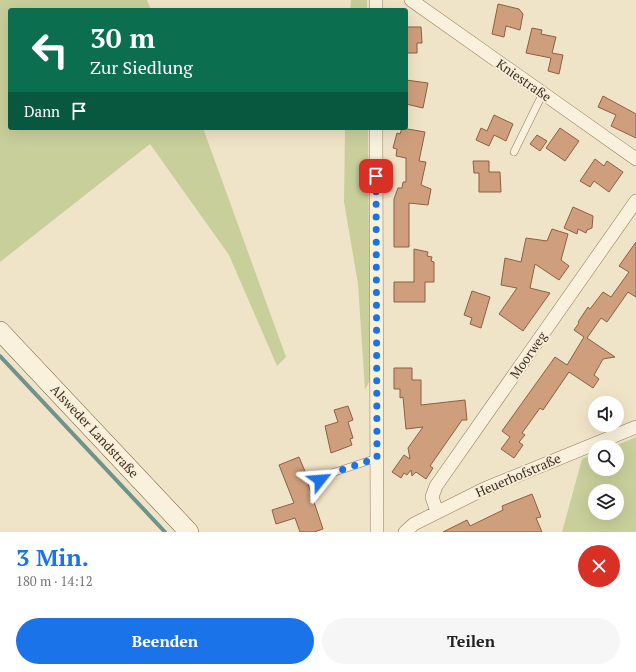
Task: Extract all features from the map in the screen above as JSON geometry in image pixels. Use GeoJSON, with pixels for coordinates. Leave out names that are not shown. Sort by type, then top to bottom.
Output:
{"type":"FeatureCollection","features":[{"type":"Feature","properties":{"kind":"street","name":"Kniestraße"},"geometry":{"type":"LineString","coordinates":[[411,0],[636,159]]}},
{"type":"Feature","properties":{"kind":"street"},"geometry":{"type":"LineString","coordinates":[[376,130],[377,532]]}},
{"type":"Feature","properties":{"kind":"street","name":"Moorweg"},"geometry":{"type":"LineString","coordinates":[[437,512],[432,498],[436,486],[636,201]]}},
{"type":"Feature","properties":{"kind":"street","name":"Alsweder Landstraße"},"geometry":{"type":"LineString","coordinates":[[0,331],[189,532]]}},
{"type":"Feature","properties":{"kind":"street","name":"Heuerhofstraße"},"geometry":{"type":"LineString","coordinates":[[405,532],[414,524],[484,489],[636,427]]}},
{"type":"Feature","properties":{"kind":"lane"},"geometry":{"type":"LineString","coordinates":[[514,152],[543,93]]}},
{"type":"Feature","properties":{"kind":"lane"},"geometry":{"type":"LineString","coordinates":[[320,480],[332,473],[377,458]]}},
{"type":"Feature","properties":{"kind":"green space"},"geometry":{"type":"Polygon","coordinates":[[[0,0],[147,0],[150,8],[8,8],[8,130],[204,130],[286,357],[277,366],[229,255],[150,144],[0,262],[0,0]]]}},
{"type":"Feature","properties":{"kind":"green space"},"geometry":{"type":"Polygon","coordinates":[[[351,0],[367,0],[367,8],[350,8],[351,0]]]}},
{"type":"Feature","properties":{"kind":"green space"},"geometry":{"type":"Polygon","coordinates":[[[345,130],[368,130],[370,380],[365,390],[358,284],[344,202],[345,130]]]}},
{"type":"Feature","properties":{"kind":"green space"},"geometry":{"type":"Polygon","coordinates":[[[636,437],[636,532],[562,532],[582,459],[588,457],[588,476],[624,476],[624,442],[636,437]]]}},
{"type":"Feature","properties":{"kind":"building"},"geometry":{"type":"Polygon","coordinates":[[[498,4],[519,9],[523,14],[520,30],[506,26],[504,37],[492,34],[498,4]]]}},
{"type":"Feature","properties":{"kind":"building"},"geometry":{"type":"Polygon","coordinates":[[[408,27],[421,27],[422,43],[417,43],[417,53],[408,53],[408,27]]]}},
{"type":"Feature","properties":{"kind":"building"},"geometry":{"type":"Polygon","coordinates":[[[532,28],[542,30],[541,34],[556,37],[552,53],[563,55],[559,74],[548,71],[551,58],[526,53],[532,28]]]}},
{"type":"Feature","properties":{"kind":"building"},"geometry":{"type":"Polygon","coordinates":[[[408,80],[428,83],[423,108],[408,104],[408,80]]]}},
{"type":"Feature","properties":{"kind":"building"},"geometry":{"type":"Polygon","coordinates":[[[603,96],[636,114],[636,138],[611,126],[616,115],[598,107],[603,96]]]}},
{"type":"Feature","properties":{"kind":"building"},"geometry":{"type":"Polygon","coordinates":[[[494,115],[513,124],[506,141],[494,135],[489,146],[476,140],[481,128],[487,131],[494,115]]]}},
{"type":"Feature","properties":{"kind":"building"},"geometry":{"type":"Polygon","coordinates":[[[560,128],[579,141],[565,161],[546,148],[560,128]]]}},
{"type":"Feature","properties":{"kind":"building"},"geometry":{"type":"Polygon","coordinates":[[[408,129],[425,132],[419,161],[426,162],[421,185],[431,189],[428,205],[409,203],[409,247],[394,247],[394,199],[398,188],[402,188],[403,182],[406,182],[406,158],[396,156],[397,149],[393,148],[397,133],[400,134],[401,130],[408,129]]]}},
{"type":"Feature","properties":{"kind":"building"},"geometry":{"type":"Polygon","coordinates":[[[537,135],[547,141],[540,151],[530,144],[537,135]]]}},
{"type":"Feature","properties":{"kind":"building"},"geometry":{"type":"Polygon","coordinates":[[[595,159],[604,166],[607,161],[623,172],[609,192],[594,181],[590,187],[580,181],[595,159]]]}},
{"type":"Feature","properties":{"kind":"building"},"geometry":{"type":"Polygon","coordinates":[[[473,161],[489,161],[489,172],[500,172],[501,192],[479,192],[479,173],[474,173],[473,161]]]}},
{"type":"Feature","properties":{"kind":"building"},"geometry":{"type":"Polygon","coordinates":[[[573,207],[593,216],[592,228],[587,230],[586,233],[578,229],[577,234],[564,228],[573,207]]]}},
{"type":"Feature","properties":{"kind":"building"},"geometry":{"type":"Polygon","coordinates":[[[552,229],[568,234],[561,260],[569,266],[559,280],[535,264],[530,288],[550,293],[523,331],[499,314],[517,288],[501,285],[505,258],[521,262],[526,238],[547,241],[552,229]]]}},
{"type":"Feature","properties":{"kind":"building"},"geometry":{"type":"Polygon","coordinates":[[[636,242],[636,297],[628,292],[607,322],[601,318],[587,338],[615,357],[603,359],[594,375],[599,379],[593,388],[569,372],[543,410],[540,408],[522,433],[525,435],[519,442],[523,445],[514,458],[501,449],[510,437],[502,431],[555,357],[567,365],[584,337],[574,330],[579,323],[578,322],[588,307],[590,309],[603,292],[611,297],[629,272],[619,266],[636,242]]]}},
{"type":"Feature","properties":{"kind":"building"},"geometry":{"type":"Polygon","coordinates":[[[414,249],[428,252],[427,256],[432,257],[431,261],[434,262],[434,282],[425,282],[425,302],[394,302],[394,282],[414,282],[414,249]]]}},
{"type":"Feature","properties":{"kind":"building"},"geometry":{"type":"Polygon","coordinates":[[[472,291],[490,297],[481,328],[470,324],[472,318],[464,315],[472,291]]]}},
{"type":"Feature","properties":{"kind":"building"},"geometry":{"type":"Polygon","coordinates":[[[394,368],[412,368],[412,380],[421,380],[421,405],[465,400],[467,420],[462,420],[430,466],[433,468],[426,479],[416,472],[412,476],[411,470],[407,475],[404,473],[401,478],[392,472],[404,455],[410,459],[408,448],[423,427],[406,429],[403,397],[400,398],[400,389],[394,389],[394,368]]]}},
{"type":"Feature","properties":{"kind":"building"},"geometry":{"type":"Polygon","coordinates":[[[348,406],[353,420],[348,422],[353,438],[350,439],[352,445],[331,453],[325,426],[338,422],[334,410],[348,406]]]}},
{"type":"Feature","properties":{"kind":"building"},"geometry":{"type":"Polygon","coordinates":[[[299,457],[309,481],[307,481],[323,529],[314,532],[300,532],[295,518],[276,524],[272,510],[294,503],[279,465],[299,457]]]}},
{"type":"Feature","properties":{"kind":"building"},"geometry":{"type":"Polygon","coordinates":[[[532,494],[541,517],[536,518],[542,532],[443,532],[467,520],[470,526],[503,510],[502,506],[532,494]]]}},
{"type":"Feature","properties":{"kind":"waterway"},"geometry":{"type":"LineString","coordinates":[[0,356],[165,532]]}},
{"type":"Feature","properties":{"kind":"route"},"geometry":{"type":"LineString","coordinates":[[320,480],[332,473],[377,458],[376,176]]}}]}
